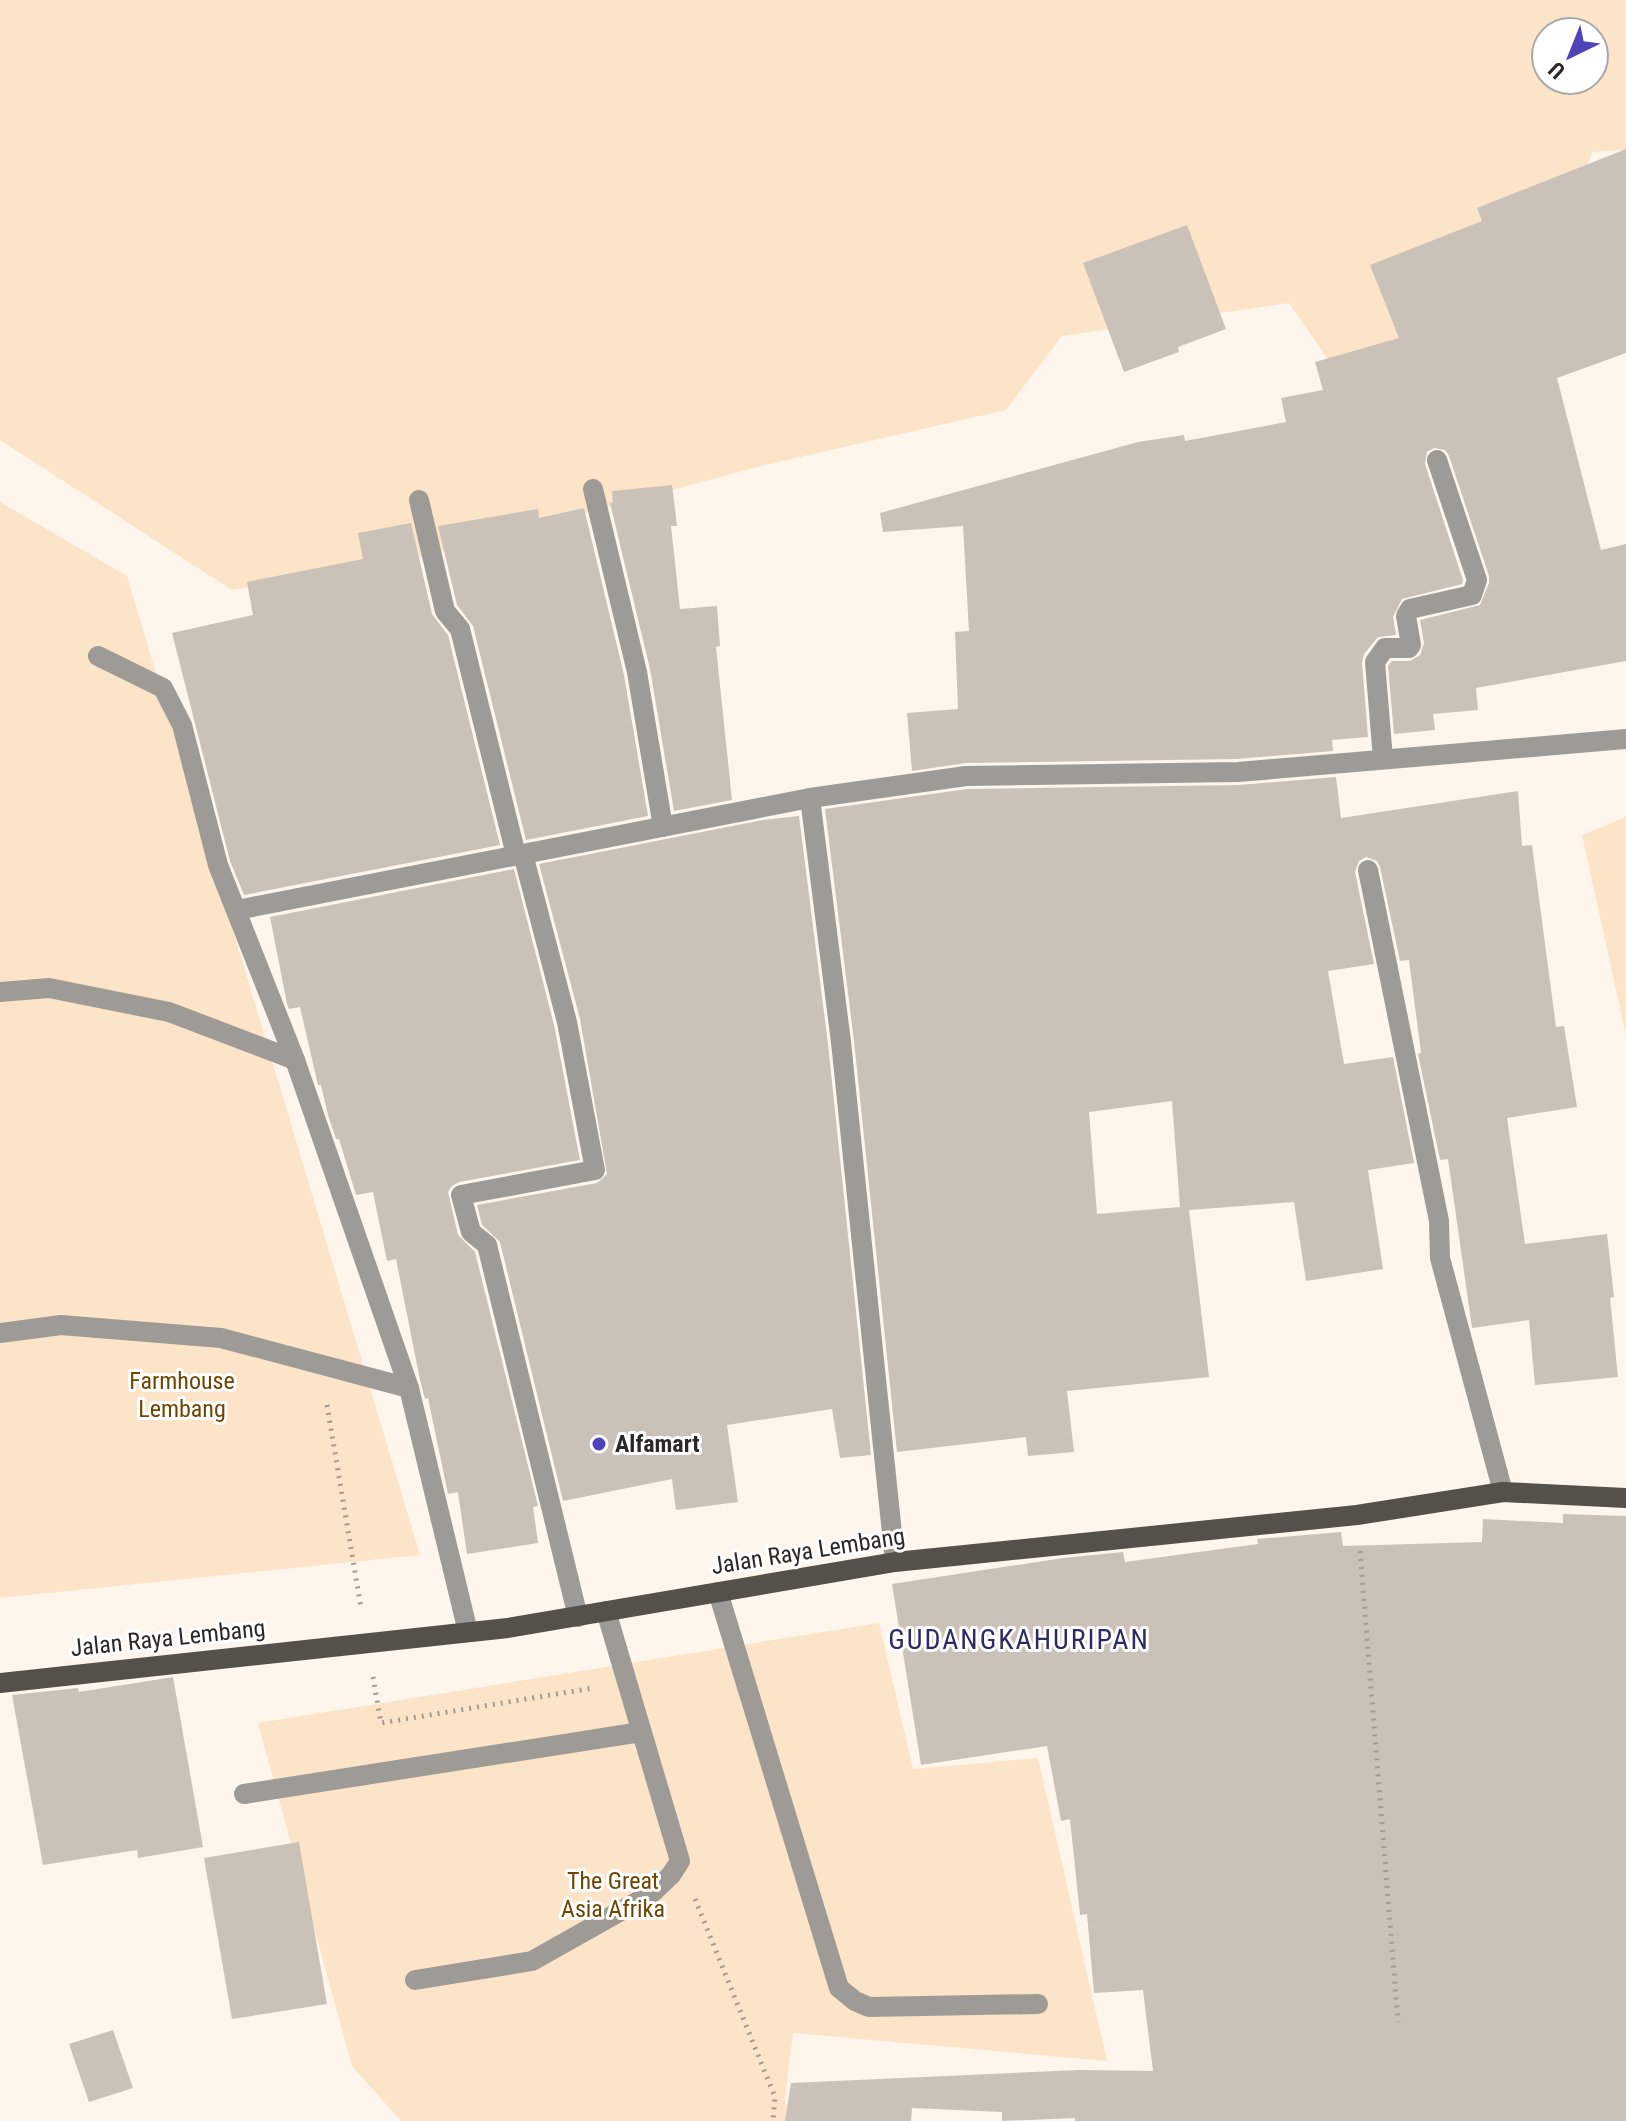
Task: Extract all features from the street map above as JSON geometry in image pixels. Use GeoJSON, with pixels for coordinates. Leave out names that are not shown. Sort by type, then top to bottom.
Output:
{"type":"FeatureCollection","features":[{"type":"Feature","properties":{"kind":"main road","name":"Jalan Raya Lembang"},"geometry":{"type":"LineString","coordinates":[[0,1683],[508,1628],[895,1562],[1357,1515],[1503,1492],[1626,1498]]}},
{"type":"Feature","properties":{"kind":"street"},"geometry":{"type":"LineString","coordinates":[[1383,759],[1375,662],[1385,648],[1409,648],[1411,645],[1406,616],[1410,609],[1472,595],[1476,586],[1477,580],[1437,460]]}},
{"type":"Feature","properties":{"kind":"street"},"geometry":{"type":"LineString","coordinates":[[593,489],[637,672],[663,827]]}},
{"type":"Feature","properties":{"kind":"street"},"geometry":{"type":"LineString","coordinates":[[419,500],[445,611],[460,629],[567,1022],[595,1170],[461,1195],[471,1232],[487,1245],[578,1617]]}},
{"type":"Feature","properties":{"kind":"street"},"geometry":{"type":"LineString","coordinates":[[98,656],[163,688],[182,725],[218,865],[295,1060],[409,1388],[468,1632]]}},
{"type":"Feature","properties":{"kind":"street"},"geometry":{"type":"LineString","coordinates":[[237,910],[810,798],[966,776],[1238,772],[1626,739]]}},
{"type":"Feature","properties":{"kind":"street"},"geometry":{"type":"LineString","coordinates":[[810,798],[841,1042],[895,1562]]}},
{"type":"Feature","properties":{"kind":"street"},"geometry":{"type":"LineString","coordinates":[[1368,870],[1439,1221],[1440,1258],[1503,1492]]}},
{"type":"Feature","properties":{"kind":"street"},"geometry":{"type":"LineString","coordinates":[[0,992],[49,988],[169,1012],[295,1060]]}},
{"type":"Feature","properties":{"kind":"street"},"geometry":{"type":"LineString","coordinates":[[0,1333],[61,1325],[221,1338],[409,1388]]}},
{"type":"Feature","properties":{"kind":"street"},"geometry":{"type":"LineString","coordinates":[[718,1592],[839,1988],[855,2001],[869,2007],[1038,2004]]}},
{"type":"Feature","properties":{"kind":"street"},"geometry":{"type":"LineString","coordinates":[[415,1980],[532,1961],[651,1894],[671,1875],[680,1861],[606,1611]]}},
{"type":"Feature","properties":{"kind":"street"},"geometry":{"type":"LineString","coordinates":[[244,1794],[641,1732]]}},
{"type":"Feature","properties":{"kind":"path"},"geometry":{"type":"LineString","coordinates":[[320,1364],[358,1589]]}},
{"type":"Feature","properties":{"kind":"path"},"geometry":{"type":"LineString","coordinates":[[1357,1515],[1398,2022]]}},
{"type":"Feature","properties":{"kind":"path"},"geometry":{"type":"LineString","coordinates":[[381,1723],[627,1682]]}},
{"type":"Feature","properties":{"kind":"path"},"geometry":{"type":"LineString","coordinates":[[680,1861],[775,2097],[773,2121]]}},
{"type":"Feature","properties":{"kind":"green space"},"geometry":{"type":"Polygon","coordinates":[[[0,0],[1626,0],[1626,150],[1592,152],[1569,214],[1343,381],[1289,303],[1062,336],[1006,410],[765,465],[380,568],[232,590],[0,440],[0,0]]]}},
{"type":"Feature","properties":{"kind":"green space","name":"Farmhouse Lembang"},"geometry":{"type":"Polygon","coordinates":[[[0,502],[127,576],[420,1555],[0,1598],[0,502]]]}},
{"type":"Feature","properties":{"kind":"green space"},"geometry":{"type":"Polygon","coordinates":[[[1626,817],[1626,1035],[1582,835],[1626,817]]]}},
{"type":"Feature","properties":{"kind":"green space","name":"The Great Asia Afrika"},"geometry":{"type":"Polygon","coordinates":[[[879,1623],[913,1769],[1038,1758],[1107,2061],[793,2033],[785,2098],[788,2121],[401,2121],[352,2066],[258,1723],[879,1623]]]}},
{"type":"Feature","properties":{"kind":"building"},"geometry":{"type":"Polygon","coordinates":[[[1626,149],[1626,353],[1557,378],[1601,550],[1626,544],[1626,661],[1476,688],[1478,710],[1433,714],[1435,730],[1394,734],[1388,666],[1392,661],[1410,661],[1420,655],[1424,643],[1420,620],[1480,605],[1489,583],[1449,456],[1445,450],[1434,448],[1427,452],[1425,464],[1463,580],[1462,584],[1402,599],[1393,617],[1396,635],[1378,637],[1364,654],[1362,663],[1368,737],[1332,740],[1333,751],[1237,759],[966,763],[912,771],[907,713],[958,709],[955,632],[969,631],[963,526],[883,532],[880,513],[1138,442],[1184,435],[1185,441],[1286,422],[1281,398],[1323,390],[1315,362],[1399,338],[1370,265],[1482,221],[1477,208],[1626,149]]]}},
{"type":"Feature","properties":{"kind":"building"},"geometry":{"type":"Polygon","coordinates":[[[1187,225],[1226,329],[1178,347],[1179,352],[1124,372],[1083,263],[1187,225]]]}},
{"type":"Feature","properties":{"kind":"building"},"geometry":{"type":"Polygon","coordinates":[[[672,485],[677,526],[671,526],[680,609],[717,606],[720,646],[716,647],[732,800],[674,811],[650,669],[610,503],[613,502],[612,491],[672,485]]]}},
{"type":"Feature","properties":{"kind":"building"},"geometry":{"type":"Polygon","coordinates":[[[584,508],[624,675],[648,816],[526,840],[473,626],[457,605],[438,526],[538,509],[539,518],[584,508]]]}},
{"type":"Feature","properties":{"kind":"building"},"geometry":{"type":"Polygon","coordinates":[[[411,523],[432,614],[448,635],[500,845],[244,895],[230,861],[172,633],[253,615],[247,582],[363,559],[358,533],[411,523]]]}},
{"type":"Feature","properties":{"kind":"building"},"geometry":{"type":"Polygon","coordinates":[[[1336,777],[1341,818],[1518,791],[1522,846],[1532,845],[1556,1027],[1564,1026],[1577,1107],[1507,1118],[1525,1244],[1607,1234],[1618,1377],[1535,1385],[1529,1320],[1472,1328],[1448,1159],[1440,1160],[1418,1054],[1421,1053],[1409,960],[1400,961],[1380,867],[1377,861],[1366,857],[1359,861],[1355,872],[1374,964],[1328,971],[1344,1064],[1393,1057],[1414,1163],[1368,1170],[1383,1269],[1306,1281],[1294,1202],[1189,1210],[1209,1377],[1067,1391],[1074,1452],[1028,1456],[1026,1437],[897,1452],[854,1041],[825,809],[967,789],[1238,785],[1336,777]],[[1172,1101],[1089,1112],[1097,1214],[1180,1207],[1172,1101]]]}},
{"type":"Feature","properties":{"kind":"building"},"geometry":{"type":"Polygon","coordinates":[[[799,816],[828,1044],[871,1455],[840,1458],[832,1409],[727,1425],[738,1502],[676,1510],[672,1479],[563,1501],[500,1242],[482,1225],[477,1205],[597,1183],[607,1174],[580,1019],[539,864],[763,820],[799,816]]]}},
{"type":"Feature","properties":{"kind":"building"},"geometry":{"type":"Polygon","coordinates":[[[514,869],[554,1025],[580,1160],[459,1182],[448,1192],[458,1235],[475,1252],[538,1506],[533,1507],[538,1543],[467,1554],[458,1492],[448,1494],[428,1398],[425,1399],[420,1380],[396,1259],[387,1261],[373,1192],[356,1195],[339,1139],[336,1139],[328,1115],[321,1085],[318,1085],[300,1007],[289,1009],[287,1004],[270,917],[514,869]]]}},
{"type":"Feature","properties":{"kind":"building"},"geometry":{"type":"Polygon","coordinates":[[[1563,1514],[1626,1516],[1626,2121],[1075,2121],[1075,2118],[1002,2121],[1002,2112],[912,2108],[911,2121],[785,2121],[791,2083],[1079,2070],[1153,2071],[1143,1990],[1094,1993],[1087,1914],[1080,1915],[1070,1819],[1061,1821],[1047,1746],[921,1765],[892,1584],[1063,1558],[1123,1552],[1125,1562],[1258,1544],[1257,1539],[1341,1532],[1343,1546],[1482,1542],[1483,1519],[1563,1523],[1563,1514]]]}},
{"type":"Feature","properties":{"kind":"building"},"geometry":{"type":"Polygon","coordinates":[[[173,1677],[203,1847],[138,1858],[137,1850],[43,1865],[12,1695],[78,1688],[79,1692],[173,1677]]]}},
{"type":"Feature","properties":{"kind":"building"},"geometry":{"type":"Polygon","coordinates":[[[299,1842],[327,2004],[232,2019],[204,1858],[299,1842]]]}},
{"type":"Feature","properties":{"kind":"building"},"geometry":{"type":"Polygon","coordinates":[[[113,2030],[133,2088],[89,2102],[69,2044],[113,2030]]]}},
{"type":"Feature","properties":{"kind":"place","name":"Alfamart"},"geometry":{"type":"Point","coordinates":[599,1444]}},
{"type":"Feature","properties":{"kind":"district","name":"GUDANGKAHURIPAN"},"geometry":{"type":"Point","coordinates":[1019,1639]}}]}
